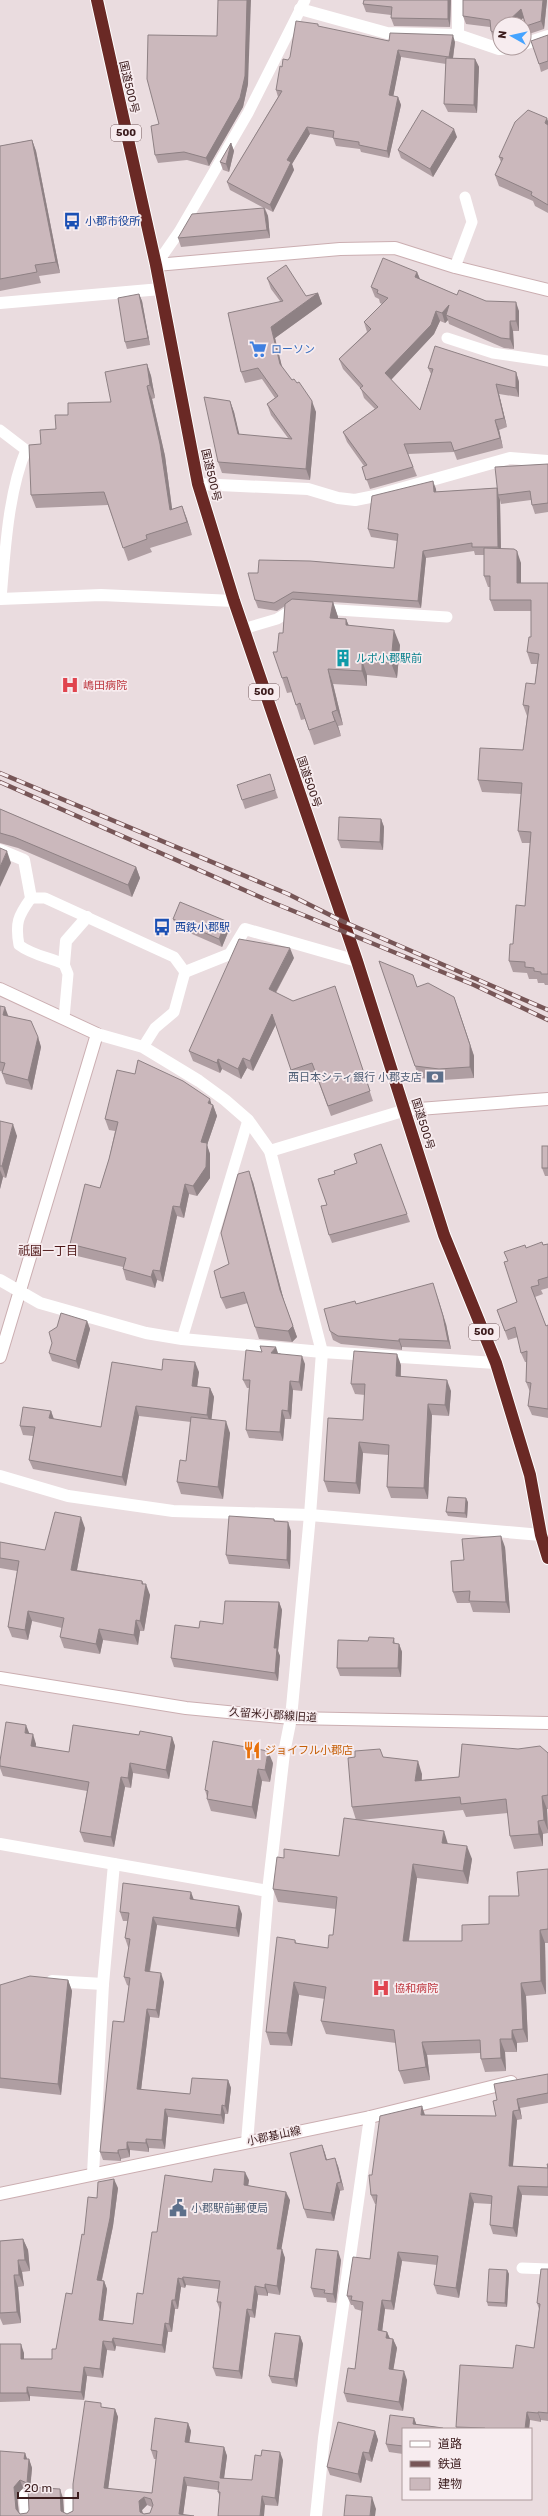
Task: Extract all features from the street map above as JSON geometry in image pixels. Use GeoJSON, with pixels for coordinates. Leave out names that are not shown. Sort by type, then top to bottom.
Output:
{"type":"FeatureCollection","features":[{"type":"Feature","properties":{"kind":"highway","name":"国道500号"},"geometry":{"type":"LineString","coordinates":[[97,0],[156,265],[198,484],[243,629],[357,960],[406,1110],[444,1236],[496,1362],[530,1475],[541,1535],[548,1558]]}},
{"type":"Feature","properties":{"kind":"street"},"geometry":{"type":"LineString","coordinates":[[458,0],[458,34]]}},
{"type":"Feature","properties":{"kind":"street"},"geometry":{"type":"LineString","coordinates":[[304,2],[387,33],[458,34],[492,46]]}},
{"type":"Feature","properties":{"kind":"street"},"geometry":{"type":"LineString","coordinates":[[532,41],[548,36]]}},
{"type":"Feature","properties":{"kind":"street"},"geometry":{"type":"LineString","coordinates":[[156,265],[373,247],[395,248],[455,267],[548,290]]}},
{"type":"Feature","properties":{"kind":"street"},"geometry":{"type":"LineString","coordinates":[[0,303],[161,289]]}},
{"type":"Feature","properties":{"kind":"street"},"geometry":{"type":"LineString","coordinates":[[198,484],[308,489],[338,498],[355,500],[375,496],[510,458],[548,461]]}},
{"type":"Feature","properties":{"kind":"street"},"geometry":{"type":"LineString","coordinates":[[1,599],[100,595],[234,601]]}},
{"type":"Feature","properties":{"kind":"street"},"geometry":{"type":"LineString","coordinates":[[0,850],[24,860],[30,898]]}},
{"type":"Feature","properties":{"kind":"street"},"geometry":{"type":"LineString","coordinates":[[64,964],[66,941],[87,917]]}},
{"type":"Feature","properties":{"kind":"street"},"geometry":{"type":"LineString","coordinates":[[185,972],[230,954],[245,929],[357,960]]}},
{"type":"Feature","properties":{"kind":"street"},"geometry":{"type":"LineString","coordinates":[[0,989],[97,1034],[143,1047],[225,1100],[248,1120],[270,1151],[322,1352],[310,1515],[291,1718],[284,1753],[268,1891],[247,2142]]}},
{"type":"Feature","properties":{"kind":"street"},"geometry":{"type":"LineString","coordinates":[[0,1357],[18,1291],[97,1034]]}},
{"type":"Feature","properties":{"kind":"street"},"geometry":{"type":"LineString","coordinates":[[270,1151],[406,1110],[548,1098]]}},
{"type":"Feature","properties":{"kind":"street"},"geometry":{"type":"LineString","coordinates":[[0,1280],[40,1303],[146,1333],[182,1339],[322,1352],[496,1362]]}},
{"type":"Feature","properties":{"kind":"street"},"geometry":{"type":"LineString","coordinates":[[0,1476],[68,1496],[173,1511],[310,1515],[541,1535]]}},
{"type":"Feature","properties":{"kind":"street","name":"久留米小郡線旧道"},"geometry":{"type":"LineString","coordinates":[[0,1678],[186,1708],[291,1718],[548,1723]]}},
{"type":"Feature","properties":{"kind":"street"},"geometry":{"type":"LineString","coordinates":[[0,1844],[268,1891]]}},
{"type":"Feature","properties":{"kind":"street"},"geometry":{"type":"LineString","coordinates":[[93,2174],[102,1984],[114,1864]]}},
{"type":"Feature","properties":{"kind":"street"},"geometry":{"type":"LineString","coordinates":[[37,1980],[102,1984]]}},
{"type":"Feature","properties":{"kind":"street","name":"小郡基山線"},"geometry":{"type":"LineString","coordinates":[[0,2194],[370,2117],[525,2079]]}},
{"type":"Feature","properties":{"kind":"street"},"geometry":{"type":"LineString","coordinates":[[316,2516],[324,2438],[370,2117]]}},
{"type":"Feature","properties":{"kind":"lane"},"geometry":{"type":"LineString","coordinates":[[156,265],[179,232],[248,113],[304,2]]}},
{"type":"Feature","properties":{"kind":"lane"},"geometry":{"type":"LineString","coordinates":[[455,267],[472,222],[465,197]]}},
{"type":"Feature","properties":{"kind":"lane"},"geometry":{"type":"LineString","coordinates":[[447,338],[493,353],[548,361]]}},
{"type":"Feature","properties":{"kind":"lane"},"geometry":{"type":"LineString","coordinates":[[0,430],[26,450],[18,470],[4,559],[1,599]]}},
{"type":"Feature","properties":{"kind":"lane"},"geometry":{"type":"LineString","coordinates":[[243,629],[277,619],[295,607],[447,617]]}},
{"type":"Feature","properties":{"kind":"lane"},"geometry":{"type":"LineString","coordinates":[[64,1018],[68,974],[64,964],[44,955],[30,954],[19,945],[16,927],[22,911],[30,898],[45,898],[174,957],[185,972],[174,1012],[155,1028],[143,1047]]}},
{"type":"Feature","properties":{"kind":"lane"},"geometry":{"type":"LineString","coordinates":[[182,1339],[248,1120]]}},
{"type":"Feature","properties":{"kind":"lane"},"geometry":{"type":"LineString","coordinates":[[522,2268],[548,2269]]}},
{"type":"Feature","properties":{"kind":"lane"},"geometry":{"type":"LineString","coordinates":[[70,2494],[70,2516]]}},
{"type":"Feature","properties":{"kind":"lane"},"geometry":{"type":"LineString","coordinates":[[24,2495],[26,2516]]}},
{"type":"Feature","properties":{"kind":"building"},"geometry":{"type":"Polygon","coordinates":[[[218,0],[247,0],[245,76],[240,98],[206,158],[184,152],[155,155],[151,126],[159,124],[147,79],[148,35],[217,36],[218,0]]]}},
{"type":"Feature","properties":{"kind":"building"},"geometry":{"type":"Polygon","coordinates":[[[364,0],[448,0],[448,19],[391,18],[392,7],[363,4],[364,0]]]}},
{"type":"Feature","properties":{"kind":"building"},"geometry":{"type":"Polygon","coordinates":[[[463,0],[543,0],[541,21],[532,24],[532,16],[523,16],[521,9],[514,16],[492,16],[492,32],[490,20],[463,16],[463,0]]]}},
{"type":"Feature","properties":{"kind":"building"},"geometry":{"type":"Polygon","coordinates":[[[296,21],[318,24],[318,26],[389,41],[390,33],[453,35],[449,57],[398,50],[389,95],[398,97],[387,151],[359,145],[359,142],[333,138],[334,131],[307,127],[287,160],[291,162],[270,205],[227,182],[282,91],[276,90],[280,66],[282,67],[283,59],[288,60],[290,57],[296,21]]]}},
{"type":"Feature","properties":{"kind":"building"},"geometry":{"type":"Polygon","coordinates":[[[548,35],[548,61],[539,64],[532,41],[548,35]]]}},
{"type":"Feature","properties":{"kind":"building"},"geometry":{"type":"Polygon","coordinates":[[[446,58],[475,59],[474,105],[444,104],[446,58]]]}},
{"type":"Feature","properties":{"kind":"building"},"geometry":{"type":"Polygon","coordinates":[[[422,110],[454,129],[430,169],[398,150],[422,110]]]}},
{"type":"Feature","properties":{"kind":"building"},"geometry":{"type":"Polygon","coordinates":[[[528,110],[547,118],[545,123],[548,125],[548,205],[531,195],[532,192],[495,175],[503,158],[499,157],[515,122],[528,110]]]}},
{"type":"Feature","properties":{"kind":"building"},"geometry":{"type":"Polygon","coordinates":[[[32,140],[56,262],[35,265],[37,272],[0,279],[0,146],[32,140]]]}},
{"type":"Feature","properties":{"kind":"building"},"geometry":{"type":"Polygon","coordinates":[[[231,143],[226,164],[220,162],[231,143]]]}},
{"type":"Feature","properties":{"kind":"building"},"geometry":{"type":"Polygon","coordinates":[[[264,208],[267,230],[178,238],[192,214],[264,208]]]}},
{"type":"Feature","properties":{"kind":"building"},"geometry":{"type":"Polygon","coordinates":[[[383,258],[417,272],[415,277],[457,295],[459,290],[486,301],[516,302],[516,321],[510,321],[510,339],[501,338],[446,315],[449,305],[442,313],[436,311],[431,325],[385,373],[420,410],[433,369],[428,368],[435,346],[516,372],[516,388],[496,384],[504,418],[495,420],[500,438],[454,451],[451,442],[404,444],[413,467],[366,480],[362,467],[367,465],[343,432],[378,407],[360,388],[363,386],[339,359],[371,329],[364,322],[388,298],[377,293],[378,290],[371,287],[383,258]]]}},
{"type":"Feature","properties":{"kind":"building"},"geometry":{"type":"Polygon","coordinates":[[[286,265],[306,296],[318,293],[271,327],[280,364],[292,380],[294,379],[297,383],[299,382],[312,401],[306,469],[218,462],[204,397],[230,401],[238,434],[292,439],[267,404],[278,396],[258,368],[241,372],[228,313],[283,301],[267,278],[286,265]]]}},
{"type":"Feature","properties":{"kind":"building"},"geometry":{"type":"Polygon","coordinates":[[[139,294],[148,338],[125,342],[118,298],[139,294]]]}},
{"type":"Feature","properties":{"kind":"building"},"geometry":{"type":"Polygon","coordinates":[[[147,364],[150,385],[147,386],[160,444],[170,510],[182,506],[187,522],[146,535],[147,539],[123,548],[104,492],[31,495],[29,445],[41,444],[40,430],[56,429],[55,415],[68,415],[68,403],[111,402],[105,372],[147,364]]]}},
{"type":"Feature","properties":{"kind":"building"},"geometry":{"type":"Polygon","coordinates":[[[548,464],[548,503],[532,505],[530,491],[498,495],[495,467],[548,464]]]}},
{"type":"Feature","properties":{"kind":"building"},"geometry":{"type":"Polygon","coordinates":[[[433,481],[434,492],[497,488],[498,547],[472,547],[472,543],[423,551],[418,601],[293,592],[274,603],[255,600],[248,573],[258,573],[259,560],[310,561],[394,568],[398,534],[368,529],[372,496],[433,481]]]}},
{"type":"Feature","properties":{"kind":"building"},"geometry":{"type":"Polygon","coordinates":[[[484,548],[514,549],[517,551],[517,583],[548,583],[548,974],[541,974],[541,972],[534,971],[534,968],[525,967],[525,962],[509,961],[510,944],[513,944],[516,905],[525,906],[531,832],[518,831],[522,783],[478,780],[480,748],[523,750],[529,706],[523,705],[526,683],[535,684],[539,654],[527,652],[529,637],[531,637],[531,600],[490,600],[490,576],[484,576],[484,548]]]}},
{"type":"Feature","properties":{"kind":"building"},"geometry":{"type":"Polygon","coordinates":[[[292,599],[333,602],[330,618],[346,619],[346,625],[394,630],[391,663],[362,660],[362,671],[328,669],[337,710],[332,712],[335,721],[309,730],[300,703],[296,705],[287,677],[282,678],[273,652],[277,652],[279,633],[283,633],[285,604],[292,599]]]}},
{"type":"Feature","properties":{"kind":"building"},"geometry":{"type":"Polygon","coordinates":[[[270,774],[275,790],[242,800],[237,785],[270,774]]]}},
{"type":"Feature","properties":{"kind":"building"},"geometry":{"type":"Polygon","coordinates":[[[0,809],[136,867],[128,885],[14,837],[0,833],[0,809]]]}},
{"type":"Feature","properties":{"kind":"building"},"geometry":{"type":"Polygon","coordinates":[[[339,817],[381,819],[380,842],[338,840],[339,817]]]}},
{"type":"Feature","properties":{"kind":"building"},"geometry":{"type":"Polygon","coordinates":[[[0,848],[7,851],[0,867],[0,848]]]}},
{"type":"Feature","properties":{"kind":"building"},"geometry":{"type":"Polygon","coordinates":[[[180,902],[226,921],[219,939],[173,919],[180,902]]]}},
{"type":"Feature","properties":{"kind":"building"},"geometry":{"type":"Polygon","coordinates":[[[239,939],[290,948],[269,989],[293,1001],[335,986],[370,1091],[328,1106],[312,1063],[291,1070],[272,1014],[250,1061],[243,1058],[238,1069],[218,1059],[217,1063],[189,1051],[239,939]]]}},
{"type":"Feature","properties":{"kind":"building"},"geometry":{"type":"Polygon","coordinates":[[[379,961],[413,975],[417,987],[428,983],[454,997],[470,1045],[470,1067],[439,1069],[415,1066],[379,961]]]}},
{"type":"Feature","properties":{"kind":"building"},"geometry":{"type":"Polygon","coordinates":[[[0,1006],[5,1007],[3,1015],[31,1021],[38,1037],[28,1080],[2,1073],[5,1063],[0,1062],[0,1006]]]}},
{"type":"Feature","properties":{"kind":"building"},"geometry":{"type":"Polygon","coordinates":[[[138,1060],[183,1081],[210,1099],[208,1103],[213,1105],[201,1142],[207,1143],[206,1167],[193,1186],[185,1184],[180,1207],[173,1206],[160,1271],[153,1270],[151,1277],[123,1269],[126,1258],[70,1244],[85,1184],[100,1188],[109,1159],[118,1122],[105,1119],[117,1070],[135,1074],[138,1060]]]}},
{"type":"Feature","properties":{"kind":"building"},"geometry":{"type":"Polygon","coordinates":[[[0,1121],[13,1124],[2,1166],[0,1166],[0,1121]]]}},
{"type":"Feature","properties":{"kind":"building"},"geometry":{"type":"Polygon","coordinates":[[[381,1144],[407,1214],[329,1235],[321,1206],[327,1205],[318,1179],[335,1174],[334,1171],[357,1163],[354,1154],[381,1144]]]}},
{"type":"Feature","properties":{"kind":"building"},"geometry":{"type":"Polygon","coordinates":[[[542,1146],[548,1146],[548,1168],[542,1168],[542,1146]]]}},
{"type":"Feature","properties":{"kind":"building"},"geometry":{"type":"Polygon","coordinates":[[[249,1171],[280,1290],[293,1326],[288,1331],[255,1327],[244,1292],[221,1298],[214,1271],[229,1264],[221,1233],[238,1174],[249,1171]]]}},
{"type":"Feature","properties":{"kind":"building"},"geometry":{"type":"Polygon","coordinates":[[[542,1242],[543,1245],[548,1244],[548,1277],[538,1280],[539,1285],[531,1287],[546,1326],[548,1325],[548,1409],[528,1406],[531,1383],[526,1382],[527,1351],[521,1353],[515,1327],[505,1331],[497,1310],[517,1302],[504,1262],[508,1261],[504,1252],[525,1245],[526,1248],[542,1242]]]}},
{"type":"Feature","properties":{"kind":"building"},"geometry":{"type":"Polygon","coordinates":[[[433,1283],[443,1316],[448,1341],[399,1339],[399,1341],[338,1336],[330,1331],[324,1309],[355,1301],[356,1304],[433,1283]]]}},
{"type":"Feature","properties":{"kind":"building"},"geometry":{"type":"Polygon","coordinates":[[[61,1313],[87,1321],[76,1361],[49,1353],[52,1343],[49,1332],[57,1327],[61,1313]]]}},
{"type":"Feature","properties":{"kind":"building"},"geometry":{"type":"Polygon","coordinates":[[[260,1346],[276,1347],[271,1353],[302,1356],[299,1382],[290,1381],[288,1411],[282,1410],[280,1432],[246,1430],[250,1380],[243,1380],[246,1350],[262,1352],[260,1346]]]}},
{"type":"Feature","properties":{"kind":"building"},"geometry":{"type":"Polygon","coordinates":[[[354,1351],[397,1354],[396,1376],[447,1380],[445,1405],[428,1404],[424,1488],[387,1487],[389,1445],[359,1442],[356,1483],[324,1481],[328,1418],[363,1420],[365,1384],[351,1384],[354,1351]]]}},
{"type":"Feature","properties":{"kind":"building"},"geometry":{"type":"Polygon","coordinates":[[[163,1359],[195,1362],[192,1386],[210,1388],[207,1415],[136,1406],[122,1477],[29,1460],[35,1427],[20,1426],[23,1407],[51,1411],[49,1418],[101,1427],[112,1362],[162,1370],[163,1359]]]}},
{"type":"Feature","properties":{"kind":"building"},"geometry":{"type":"Polygon","coordinates":[[[191,1417],[226,1421],[218,1487],[177,1482],[180,1460],[186,1461],[191,1417]]]}},
{"type":"Feature","properties":{"kind":"building"},"geometry":{"type":"Polygon","coordinates":[[[448,1497],[466,1498],[465,1513],[446,1512],[448,1497]]]}},
{"type":"Feature","properties":{"kind":"building"},"geometry":{"type":"Polygon","coordinates":[[[55,1512],[81,1517],[71,1570],[142,1581],[142,1584],[146,1584],[140,1621],[136,1620],[134,1635],[99,1629],[96,1644],[60,1637],[64,1618],[28,1611],[25,1630],[8,1627],[19,1561],[0,1558],[0,1542],[45,1550],[55,1512]]]}},
{"type":"Feature","properties":{"kind":"building"},"geometry":{"type":"Polygon","coordinates":[[[229,1516],[274,1519],[274,1521],[288,1522],[287,1560],[226,1555],[229,1516]]]}},
{"type":"Feature","properties":{"kind":"building"},"geometry":{"type":"Polygon","coordinates":[[[501,1536],[506,1602],[469,1601],[470,1591],[453,1592],[451,1561],[464,1560],[462,1539],[501,1536]]]}},
{"type":"Feature","properties":{"kind":"building"},"geometry":{"type":"Polygon","coordinates":[[[225,1601],[279,1602],[274,1648],[277,1648],[275,1673],[171,1658],[175,1625],[199,1628],[200,1621],[223,1624],[225,1601]]]}},
{"type":"Feature","properties":{"kind":"building"},"geometry":{"type":"Polygon","coordinates":[[[369,1637],[394,1638],[393,1643],[399,1644],[398,1668],[337,1668],[338,1640],[368,1641],[369,1637]]]}},
{"type":"Feature","properties":{"kind":"building"},"geometry":{"type":"Polygon","coordinates":[[[6,1722],[26,1725],[25,1733],[33,1734],[31,1746],[69,1752],[73,1725],[139,1735],[140,1731],[172,1737],[166,1770],[130,1763],[128,1778],[121,1777],[111,1837],[80,1832],[89,1782],[0,1766],[6,1722]]]}},
{"type":"Feature","properties":{"kind":"building"},"geometry":{"type":"Polygon","coordinates":[[[213,1741],[268,1751],[265,1770],[258,1769],[252,1807],[207,1799],[208,1791],[205,1790],[213,1741]]]}},
{"type":"Feature","properties":{"kind":"building"},"geometry":{"type":"Polygon","coordinates":[[[462,1744],[518,1749],[540,1746],[548,1753],[548,1795],[542,1796],[544,1820],[538,1821],[539,1834],[510,1836],[506,1799],[461,1804],[460,1797],[352,1807],[348,1758],[355,1757],[355,1751],[380,1749],[383,1757],[418,1761],[415,1781],[459,1777],[462,1744]]]}},
{"type":"Feature","properties":{"kind":"building"},"geometry":{"type":"Polygon","coordinates":[[[344,1818],[444,1831],[442,1843],[467,1846],[463,1871],[413,1864],[403,1941],[462,1941],[462,1925],[489,1924],[489,1896],[519,1896],[517,1872],[548,1869],[548,1929],[540,1930],[541,1981],[521,1983],[523,2029],[512,2030],[512,2039],[500,2039],[501,2058],[481,2059],[480,2040],[422,2042],[426,2067],[399,2071],[394,2030],[321,2021],[326,1987],[294,1982],[287,2033],[266,2032],[277,1937],[295,1940],[295,1943],[328,1948],[329,1935],[333,1935],[337,1897],[273,1889],[277,1857],[284,1858],[284,1849],[339,1856],[344,1818]]]}},
{"type":"Feature","properties":{"kind":"building"},"geometry":{"type":"Polygon","coordinates":[[[123,1883],[191,1892],[190,1899],[239,1906],[236,1928],[153,1917],[145,1971],[161,1973],[156,2010],[147,2009],[137,2089],[190,2094],[192,2078],[228,2080],[225,2106],[222,2105],[221,2115],[165,2109],[162,2140],[146,2139],[146,2143],[127,2142],[127,2149],[118,2150],[118,2153],[100,2152],[113,2021],[124,2022],[130,1978],[124,1977],[130,1939],[125,1938],[129,1913],[120,1912],[123,1883]]]}},
{"type":"Feature","properties":{"kind":"building"},"geometry":{"type":"Polygon","coordinates":[[[30,1976],[68,1980],[58,2084],[0,2078],[0,1985],[30,1976]]]}},
{"type":"Feature","properties":{"kind":"building"},"geometry":{"type":"Polygon","coordinates":[[[548,2074],[548,2093],[517,2099],[519,2110],[513,2111],[509,2166],[548,2168],[548,2187],[518,2186],[513,2228],[490,2225],[492,2196],[470,2193],[456,2288],[434,2285],[438,2256],[398,2252],[391,2301],[382,2300],[378,2330],[387,2332],[386,2338],[393,2339],[389,2369],[404,2371],[399,2402],[344,2393],[348,2368],[355,2369],[363,2302],[351,2300],[352,2296],[347,2296],[353,2257],[370,2259],[377,2195],[371,2195],[369,2175],[372,2175],[380,2116],[422,2106],[421,2115],[496,2116],[493,2101],[497,2100],[494,2084],[548,2074]]]}},
{"type":"Feature","properties":{"kind":"building"},"geometry":{"type":"Polygon","coordinates":[[[322,2145],[326,2160],[335,2158],[341,2182],[337,2183],[331,2213],[304,2209],[290,2153],[322,2145]]]}},
{"type":"Feature","properties":{"kind":"building"},"geometry":{"type":"Polygon","coordinates":[[[214,2169],[245,2172],[244,2185],[286,2192],[277,2249],[282,2249],[277,2286],[265,2284],[265,2288],[255,2286],[252,2310],[247,2309],[239,2371],[213,2368],[221,2302],[217,2302],[220,2281],[183,2277],[182,2279],[178,2278],[175,2300],[172,2300],[169,2324],[165,2323],[162,2345],[113,2338],[112,2342],[103,2341],[100,2369],[84,2367],[81,2392],[27,2387],[27,2393],[0,2393],[0,2344],[21,2344],[21,2359],[52,2359],[52,2349],[56,2349],[66,2293],[72,2294],[82,2234],[84,2235],[88,2197],[97,2198],[98,2182],[114,2179],[110,2218],[97,2280],[104,2281],[99,2320],[133,2324],[137,2293],[143,2294],[152,2232],[157,2232],[165,2175],[212,2182],[214,2169]]]}},
{"type":"Feature","properties":{"kind":"building"},"geometry":{"type":"Polygon","coordinates":[[[23,2239],[25,2260],[18,2260],[19,2275],[14,2275],[17,2312],[0,2313],[0,2241],[23,2239]]]}},
{"type":"Feature","properties":{"kind":"building"},"geometry":{"type":"Polygon","coordinates":[[[316,2249],[338,2251],[333,2294],[324,2293],[325,2290],[311,2288],[316,2249]]]}},
{"type":"Feature","properties":{"kind":"building"},"geometry":{"type":"Polygon","coordinates":[[[489,2269],[507,2270],[505,2303],[487,2302],[489,2269]]]}},
{"type":"Feature","properties":{"kind":"building"},"geometry":{"type":"Polygon","coordinates":[[[541,2269],[548,2269],[548,2413],[527,2412],[525,2428],[456,2427],[460,2365],[513,2368],[516,2345],[534,2348],[540,2304],[537,2303],[541,2269]]]}},
{"type":"Feature","properties":{"kind":"building"},"geometry":{"type":"Polygon","coordinates":[[[275,2333],[300,2336],[294,2379],[269,2376],[275,2333]]]}},
{"type":"Feature","properties":{"kind":"building"},"geometry":{"type":"Polygon","coordinates":[[[85,2401],[101,2403],[101,2407],[115,2409],[104,2488],[152,2493],[157,2451],[151,2450],[155,2418],[188,2423],[185,2442],[224,2447],[220,2478],[252,2480],[255,2455],[261,2456],[262,2450],[280,2452],[275,2498],[262,2496],[260,2516],[218,2516],[220,2492],[218,2492],[219,2482],[184,2477],[179,2514],[194,2516],[0,2516],[0,2451],[25,2453],[24,2459],[29,2459],[27,2483],[20,2480],[14,2487],[16,2509],[20,2514],[27,2513],[29,2510],[28,2487],[60,2489],[61,2511],[67,2514],[73,2511],[73,2484],[85,2401]],[[144,2497],[139,2501],[140,2512],[144,2514],[150,2513],[153,2505],[151,2499],[144,2497]]]}},
{"type":"Feature","properties":{"kind":"building"},"geometry":{"type":"Polygon","coordinates":[[[390,2415],[414,2418],[413,2424],[443,2428],[402,2428],[402,2446],[386,2444],[390,2415]]]}},
{"type":"Feature","properties":{"kind":"building"},"geometry":{"type":"Polygon","coordinates":[[[338,2422],[375,2431],[369,2453],[363,2452],[358,2474],[327,2467],[338,2422]]]}},
{"type":"Feature","properties":{"kind":"building"},"geometry":{"type":"Polygon","coordinates":[[[346,2495],[372,2497],[370,2516],[344,2516],[346,2495]]]}},
{"type":"Feature","properties":{"kind":"railway"},"geometry":{"type":"LineString","coordinates":[[0,773],[288,894],[342,921],[548,1010]]}},
{"type":"Feature","properties":{"kind":"railway"},"geometry":{"type":"LineString","coordinates":[[0,782],[269,901],[474,985],[548,1020]]}},
{"type":"Feature","properties":{"kind":"place","name":"小郡市役所"},"geometry":{"type":"Point","coordinates":[72,221]}},
{"type":"Feature","properties":{"kind":"place","name":"ローソン"},"geometry":{"type":"Point","coordinates":[258,349]}},
{"type":"Feature","properties":{"kind":"place","name":"ルポ小郡駅前"},"geometry":{"type":"Point","coordinates":[343,658]}},
{"type":"Feature","properties":{"kind":"place","name":"嶋田病院"},"geometry":{"type":"Point","coordinates":[70,685]}},
{"type":"Feature","properties":{"kind":"place","name":"西鉄小郡駅"},"geometry":{"type":"Point","coordinates":[162,927]}},
{"type":"Feature","properties":{"kind":"place","name":"西日本シティ銀行 小郡支店"},"geometry":{"type":"Point","coordinates":[435,1077]}},
{"type":"Feature","properties":{"kind":"place","name":"ジョイフル小郡店"},"geometry":{"type":"Point","coordinates":[252,1750]}},
{"type":"Feature","properties":{"kind":"place","name":"協和病院"},"geometry":{"type":"Point","coordinates":[381,1988]}},
{"type":"Feature","properties":{"kind":"place","name":"小郡駅前郵便局"},"geometry":{"type":"Point","coordinates":[178,2208]}},
{"type":"Feature","properties":{"kind":"district","name":"祇園一丁目"},"geometry":{"type":"Point","coordinates":[48,1251]}}]}
